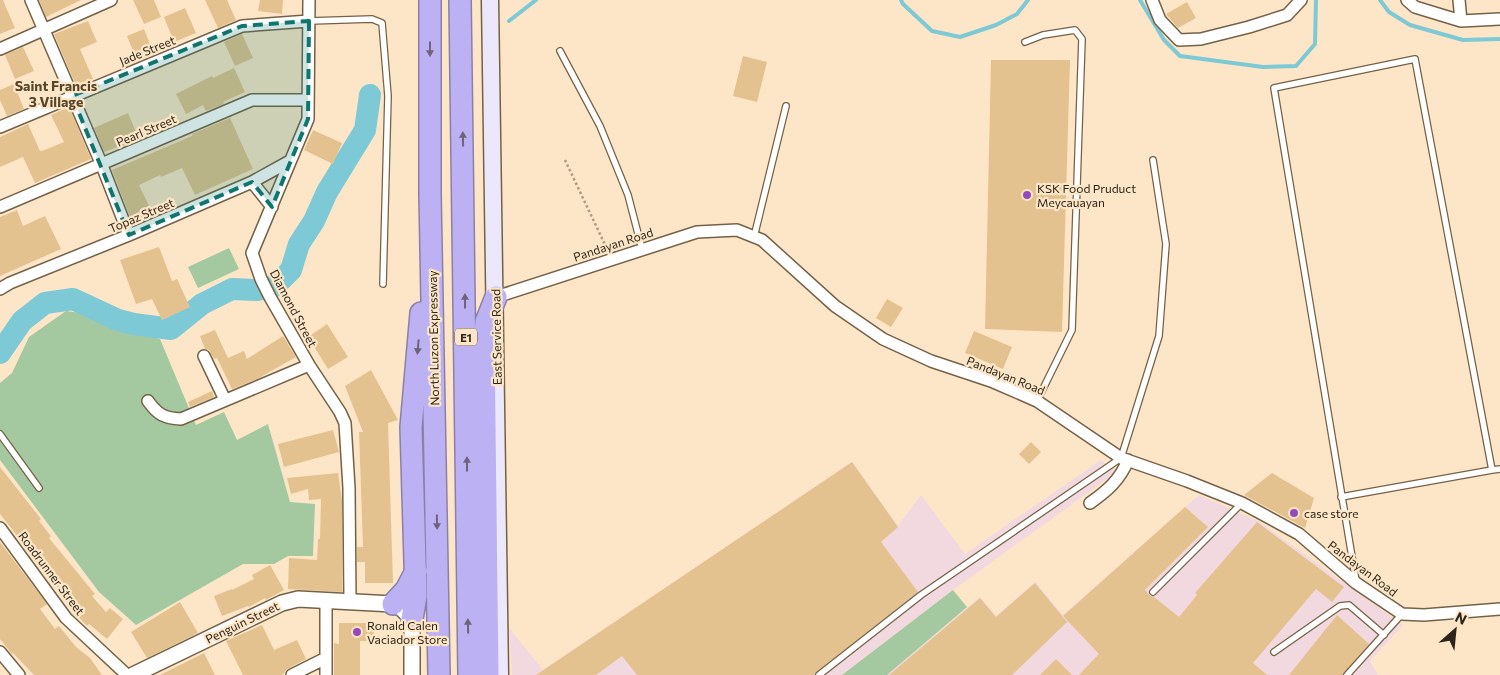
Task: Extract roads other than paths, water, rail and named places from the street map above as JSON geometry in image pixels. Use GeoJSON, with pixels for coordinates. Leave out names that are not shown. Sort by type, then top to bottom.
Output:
{"type":"FeatureCollection","features":[{"type":"Feature","properties":{"kind":"highway","name":"North Luzon Expressway"},"geometry":{"type":"LineString","coordinates":[[430,0],[430,194],[439,675]]}},
{"type":"Feature","properties":{"kind":"highway","name":"E1"},"geometry":{"type":"LineString","coordinates":[[460,0],[469,675]]}},
{"type":"Feature","properties":{"kind":"highway"},"geometry":{"type":"LineString","coordinates":[[412,619],[416,596],[416,571],[412,427],[430,194]]}},
{"type":"Feature","properties":{"kind":"highway"},"geometry":{"type":"LineString","coordinates":[[488,675],[484,342],[486,322],[496,297]]}},
{"type":"Feature","properties":{"kind":"highway"},"geometry":{"type":"LineString","coordinates":[[394,604],[406,590],[416,571]]}},
{"type":"Feature","properties":{"kind":"main road","name":"East Service Road"},"geometry":{"type":"LineString","coordinates":[[490,0],[496,297],[500,675]]}},
{"type":"Feature","properties":{"kind":"street"},"geometry":{"type":"LineString","coordinates":[[31,0],[101,163],[129,235]]}},
{"type":"Feature","properties":{"kind":"street"},"geometry":{"type":"LineString","coordinates":[[0,49],[111,0]]}},
{"type":"Feature","properties":{"kind":"street","name":"Diamond Street"},"geometry":{"type":"LineString","coordinates":[[309,0],[308,119],[252,253],[261,279],[270,297],[308,364],[340,412],[345,423],[350,600]]}},
{"type":"Feature","properties":{"kind":"street"},"geometry":{"type":"LineString","coordinates":[[1152,0],[1160,20],[1179,40],[1202,39],[1286,15],[1301,0]]}},
{"type":"Feature","properties":{"kind":"street"},"geometry":{"type":"LineString","coordinates":[[1407,0],[1415,6],[1460,22],[1500,19]]}},
{"type":"Feature","properties":{"kind":"street"},"geometry":{"type":"LineString","coordinates":[[1460,0],[1460,22]]}},
{"type":"Feature","properties":{"kind":"street","name":"Jade Street"},"geometry":{"type":"LineString","coordinates":[[0,127],[242,26],[309,21]]}},
{"type":"Feature","properties":{"kind":"street","name":"Pearl Street"},"geometry":{"type":"LineString","coordinates":[[0,207],[252,100],[308,100]]}},
{"type":"Feature","properties":{"kind":"street","name":"Topaz Street"},"geometry":{"type":"LineString","coordinates":[[0,289],[10,283],[129,235],[252,182],[290,161]]}},
{"type":"Feature","properties":{"kind":"street"},"geometry":{"type":"LineString","coordinates":[[252,182],[272,207]]}},
{"type":"Feature","properties":{"kind":"street","name":"Pandayan Road"},"geometry":{"type":"LineString","coordinates":[[496,297],[697,232],[737,230],[762,240],[836,306],[883,339],[931,361],[991,381],[1037,401],[1125,459],[1242,503],[1299,534],[1356,583],[1402,614],[1424,615],[1500,609]]}},
{"type":"Feature","properties":{"kind":"street"},"geometry":{"type":"LineString","coordinates":[[204,356],[225,400]]}},
{"type":"Feature","properties":{"kind":"street"},"geometry":{"type":"LineString","coordinates":[[148,401],[155,410],[168,418],[181,418],[308,364]]}},
{"type":"Feature","properties":{"kind":"street"},"geometry":{"type":"LineString","coordinates":[[1090,504],[1108,491],[1122,474],[1125,459]]}},
{"type":"Feature","properties":{"kind":"street","name":"Roadrunner Street"},"geometry":{"type":"LineString","coordinates":[[0,528],[66,618],[127,675]]}},
{"type":"Feature","properties":{"kind":"street","name":"Penguin Street"},"geometry":{"type":"LineString","coordinates":[[133,675],[282,603],[298,599],[326,599],[394,604]]}},
{"type":"Feature","properties":{"kind":"street"},"geometry":{"type":"LineString","coordinates":[[326,599],[326,675]]}},
{"type":"Feature","properties":{"kind":"street"},"geometry":{"type":"LineString","coordinates":[[394,604],[402,608],[412,619],[412,675]]}},
{"type":"Feature","properties":{"kind":"street"},"geometry":{"type":"LineString","coordinates":[[0,652],[19,675]]}},
{"type":"Feature","properties":{"kind":"street"},"geometry":{"type":"LineString","coordinates":[[292,675],[326,658]]}},
{"type":"Feature","properties":{"kind":"lane"},"geometry":{"type":"LineString","coordinates":[[309,21],[372,19],[382,23],[388,96],[382,284]]}},
{"type":"Feature","properties":{"kind":"lane"},"geometry":{"type":"LineString","coordinates":[[1025,42],[1043,35],[1075,30],[1082,38],[1072,330],[1037,401]]}},
{"type":"Feature","properties":{"kind":"lane"},"geometry":{"type":"LineString","coordinates":[[560,51],[600,126],[628,194],[642,249]]}},
{"type":"Feature","properties":{"kind":"lane"},"geometry":{"type":"LineString","coordinates":[[1356,583],[1274,88],[1415,59],[1492,470]]}},
{"type":"Feature","properties":{"kind":"lane"},"geometry":{"type":"LineString","coordinates":[[754,237],[786,106]]}},
{"type":"Feature","properties":{"kind":"lane"},"geometry":{"type":"LineString","coordinates":[[819,675],[921,595],[1125,459],[1159,336],[1166,244],[1153,160]]}},
{"type":"Feature","properties":{"kind":"lane"},"geometry":{"type":"LineString","coordinates":[[0,434],[39,488]]}},
{"type":"Feature","properties":{"kind":"lane"},"geometry":{"type":"LineString","coordinates":[[1341,497],[1500,469]]}},
{"type":"Feature","properties":{"kind":"lane"},"geometry":{"type":"LineString","coordinates":[[1153,592],[1242,503]]}},
{"type":"Feature","properties":{"kind":"lane"},"geometry":{"type":"LineString","coordinates":[[1274,652],[1340,606],[1349,606],[1384,635]]}},
{"type":"Feature","properties":{"kind":"lane"},"geometry":{"type":"LineString","coordinates":[[1347,675],[1402,614]]}},
{"type":"Feature","properties":{"kind":"waterway"},"geometry":{"type":"LineString","coordinates":[[509,21],[536,0]]}},
{"type":"Feature","properties":{"kind":"waterway"},"geometry":{"type":"LineString","coordinates":[[901,0],[932,31],[960,37],[996,25],[1017,14],[1028,0]]}},
{"type":"Feature","properties":{"kind":"waterway"},"geometry":{"type":"LineString","coordinates":[[1140,0],[1164,40],[1180,56],[1263,67],[1296,66],[1315,44],[1316,0]]}},
{"type":"Feature","properties":{"kind":"waterway"},"geometry":{"type":"LineString","coordinates":[[1380,0],[1389,12],[1410,25],[1463,40],[1500,39]]}},
{"type":"Feature","properties":{"kind":"waterway"},"geometry":{"type":"LineString","coordinates":[[0,353],[22,321],[45,303],[73,299],[118,320],[171,329],[202,304],[232,289],[257,290],[275,286],[291,270],[299,244],[314,221],[327,192],[365,130],[370,95]]}},
{"type":"Feature","properties":{"kind":"place","name":"KSK Food Pruduct Meycauayan"},"geometry":{"type":"Point","coordinates":[1027,195]}},
{"type":"Feature","properties":{"kind":"place","name":"case store"},"geometry":{"type":"Point","coordinates":[1294,513]}},
{"type":"Feature","properties":{"kind":"place","name":"Ronald Calen Vaciador Store"},"geometry":{"type":"Point","coordinates":[357,632]}},
{"type":"Feature","properties":{"kind":"district","name":"Saint Francis 3 Village"},"geometry":{"type":"Point","coordinates":[56,94]}}]}
